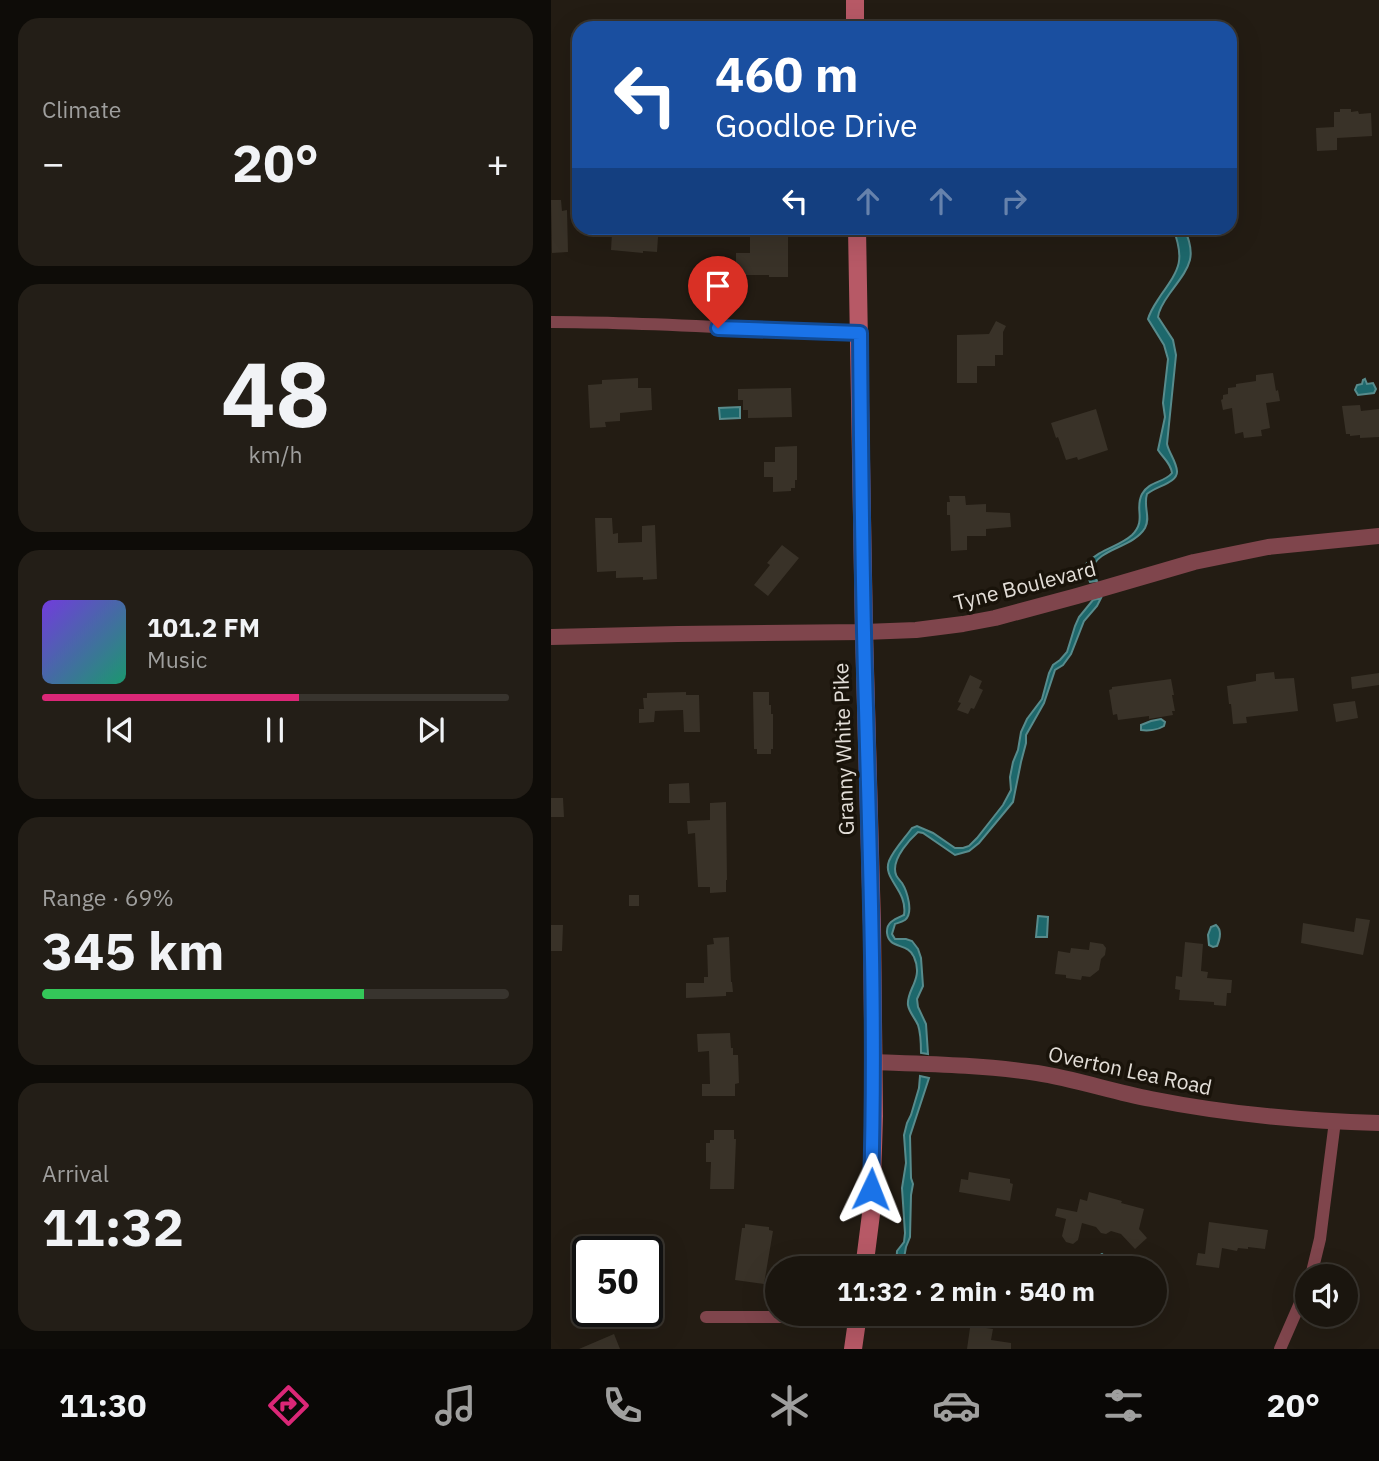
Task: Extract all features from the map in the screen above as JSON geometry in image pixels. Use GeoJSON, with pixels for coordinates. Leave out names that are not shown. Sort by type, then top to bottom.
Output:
{"type":"FeatureCollection","features":[{"type":"Feature","properties":{"kind":"main road"},"geometry":{"type":"LineString","coordinates":[[855,0],[855,21]]}},
{"type":"Feature","properties":{"kind":"main road","name":"Granny White Pike"},"geometry":{"type":"LineString","coordinates":[[857,235],[874,1116],[871,1214],[866,1256]]}},
{"type":"Feature","properties":{"kind":"main road"},"geometry":{"type":"LineString","coordinates":[[853,1349],[856,1326]]}},
{"type":"Feature","properties":{"kind":"street"},"geometry":{"type":"LineString","coordinates":[[551,322],[860,333]]}},
{"type":"Feature","properties":{"kind":"street","name":"Tyne Boulevard"},"geometry":{"type":"LineString","coordinates":[[551,637],[916,630],[981,621],[1194,562],[1269,547],[1379,536]]}},
{"type":"Feature","properties":{"kind":"street","name":"Overton Lea Road"},"geometry":{"type":"LineString","coordinates":[[873,1062],[1042,1073],[1182,1105],[1262,1115],[1379,1123]]}},
{"type":"Feature","properties":{"kind":"street"},"geometry":{"type":"LineString","coordinates":[[1314,1264],[1320,1239],[1335,1121]]}},
{"type":"Feature","properties":{"kind":"street"},"geometry":{"type":"LineString","coordinates":[[1280,1349],[1295,1315]]}},
{"type":"Feature","properties":{"kind":"street"},"geometry":{"type":"LineString","coordinates":[[706,1317],[765,1317]]}},
{"type":"Feature","properties":{"kind":"water"},"geometry":{"type":"Polygon","coordinates":[[[1175,235],[1187,235],[1191,255],[1189,262],[1162,304],[1158,317],[1173,340],[1176,355],[1167,444],[1176,467],[1176,475],[1174,479],[1147,494],[1145,528],[1133,540],[1101,557],[1092,569],[1097,581],[1090,582],[1085,570],[1086,564],[1132,535],[1139,524],[1142,494],[1172,473],[1158,450],[1165,417],[1163,403],[1168,359],[1164,345],[1148,319],[1173,278],[1179,263],[1175,235]]]}},
{"type":"Feature","properties":{"kind":"water"},"geometry":{"type":"Polygon","coordinates":[[[1365,379],[1367,384],[1373,383],[1376,389],[1374,393],[1358,395],[1355,390],[1357,385],[1362,384],[1365,379]]]}},
{"type":"Feature","properties":{"kind":"water"},"geometry":{"type":"Polygon","coordinates":[[[740,407],[740,418],[720,419],[719,408],[740,407]]]}},
{"type":"Feature","properties":{"kind":"water"},"geometry":{"type":"Polygon","coordinates":[[[1101,598],[1084,621],[1071,654],[1063,665],[1055,670],[1044,703],[1026,735],[1013,802],[969,851],[955,855],[918,832],[897,859],[895,869],[906,891],[909,912],[905,920],[895,924],[892,934],[895,939],[912,941],[921,958],[923,986],[917,999],[926,1024],[928,1054],[921,1053],[919,1028],[908,1005],[917,965],[911,952],[891,942],[887,933],[890,924],[904,915],[902,899],[889,874],[889,861],[912,828],[917,826],[955,848],[969,846],[977,838],[1003,805],[1011,790],[1010,777],[1021,732],[1042,699],[1053,665],[1067,652],[1079,617],[1093,600],[1101,598]]]}},
{"type":"Feature","properties":{"kind":"water"},"geometry":{"type":"Polygon","coordinates":[[[1161,719],[1165,722],[1164,726],[1141,730],[1141,725],[1161,719]]]}},
{"type":"Feature","properties":{"kind":"water"},"geometry":{"type":"Polygon","coordinates":[[[1038,916],[1048,917],[1047,937],[1036,937],[1038,916]]]}},
{"type":"Feature","properties":{"kind":"water"},"geometry":{"type":"Polygon","coordinates":[[[1216,925],[1220,938],[1217,946],[1213,947],[1209,945],[1208,935],[1211,927],[1216,925]]]}},
{"type":"Feature","properties":{"kind":"water"},"geometry":{"type":"Polygon","coordinates":[[[920,1076],[929,1078],[910,1136],[913,1184],[910,1237],[904,1256],[897,1256],[904,1242],[905,1233],[902,1188],[906,1163],[904,1135],[919,1088],[920,1076]]]}},
{"type":"Feature","properties":{"kind":"building"},"geometry":{"type":"Polygon","coordinates":[[[1340,109],[1351,109],[1351,112],[1358,111],[1359,114],[1371,113],[1372,136],[1337,138],[1337,150],[1317,151],[1316,128],[1334,127],[1334,112],[1340,112],[1340,109]]]}},
{"type":"Feature","properties":{"kind":"building"},"geometry":{"type":"Polygon","coordinates":[[[551,200],[561,200],[562,211],[567,210],[568,252],[552,253],[551,200]]]}},
{"type":"Feature","properties":{"kind":"building"},"geometry":{"type":"Polygon","coordinates":[[[612,235],[658,237],[657,252],[611,250],[612,235]]]}},
{"type":"Feature","properties":{"kind":"building"},"geometry":{"type":"Polygon","coordinates":[[[750,237],[788,237],[788,277],[736,275],[736,253],[750,253],[750,237]]]}},
{"type":"Feature","properties":{"kind":"building"},"geometry":{"type":"Polygon","coordinates":[[[996,321],[1006,326],[1003,332],[1003,355],[995,355],[995,366],[977,366],[977,383],[957,383],[957,335],[989,334],[996,321]]]}},
{"type":"Feature","properties":{"kind":"building"},"geometry":{"type":"Polygon","coordinates":[[[1273,373],[1280,401],[1266,403],[1270,428],[1261,430],[1262,436],[1244,438],[1243,432],[1235,434],[1232,408],[1223,410],[1223,395],[1228,394],[1228,388],[1236,387],[1236,384],[1256,381],[1256,375],[1273,373]]]}},
{"type":"Feature","properties":{"kind":"building"},"geometry":{"type":"Polygon","coordinates":[[[638,378],[638,388],[651,388],[652,410],[620,413],[620,421],[605,422],[606,427],[590,428],[588,385],[602,384],[602,380],[638,378]]]}},
{"type":"Feature","properties":{"kind":"building"},"geometry":{"type":"Polygon","coordinates":[[[791,388],[792,417],[748,418],[748,410],[743,410],[743,400],[738,400],[738,389],[791,388]]]}},
{"type":"Feature","properties":{"kind":"building"},"geometry":{"type":"Polygon","coordinates":[[[1360,405],[1361,411],[1379,409],[1379,437],[1360,438],[1360,435],[1346,434],[1342,406],[1360,405]]]}},
{"type":"Feature","properties":{"kind":"building"},"geometry":{"type":"Polygon","coordinates":[[[1096,409],[1108,450],[1078,460],[1077,457],[1066,460],[1051,423],[1096,409]]]}},
{"type":"Feature","properties":{"kind":"building"},"geometry":{"type":"Polygon","coordinates":[[[797,446],[795,488],[791,488],[791,491],[773,492],[773,477],[764,477],[764,462],[775,462],[775,447],[797,446]]]}},
{"type":"Feature","properties":{"kind":"building"},"geometry":{"type":"Polygon","coordinates":[[[949,496],[965,496],[966,505],[986,504],[986,512],[1010,513],[1011,527],[986,529],[986,536],[967,536],[967,550],[951,551],[950,515],[947,515],[949,496]]]}},
{"type":"Feature","properties":{"kind":"building"},"geometry":{"type":"Polygon","coordinates":[[[595,518],[612,518],[613,534],[618,533],[618,543],[642,542],[642,526],[655,525],[657,579],[616,578],[616,571],[597,572],[595,518]]]}},
{"type":"Feature","properties":{"kind":"building"},"geometry":{"type":"Polygon","coordinates":[[[782,545],[799,558],[768,596],[754,585],[782,545]]]}},
{"type":"Feature","properties":{"kind":"building"},"geometry":{"type":"Polygon","coordinates":[[[1274,672],[1275,679],[1294,678],[1298,711],[1246,717],[1247,723],[1233,724],[1227,686],[1256,681],[1256,674],[1274,672]]]}},
{"type":"Feature","properties":{"kind":"building"},"geometry":{"type":"Polygon","coordinates":[[[1379,673],[1379,685],[1352,689],[1351,677],[1379,673]]]}},
{"type":"Feature","properties":{"kind":"building"},"geometry":{"type":"Polygon","coordinates":[[[970,675],[982,681],[979,688],[983,690],[974,709],[971,708],[968,714],[957,710],[970,675]]]}},
{"type":"Feature","properties":{"kind":"building"},"geometry":{"type":"Polygon","coordinates":[[[1171,679],[1175,711],[1172,711],[1173,715],[1118,720],[1117,714],[1113,715],[1109,690],[1112,687],[1171,679]]]}},
{"type":"Feature","properties":{"kind":"building"},"geometry":{"type":"Polygon","coordinates":[[[686,692],[686,695],[699,695],[700,732],[684,732],[683,710],[655,711],[654,722],[639,723],[639,709],[644,709],[643,698],[647,698],[647,693],[686,692]]]}},
{"type":"Feature","properties":{"kind":"building"},"geometry":{"type":"Polygon","coordinates":[[[753,692],[769,692],[769,705],[773,714],[771,754],[757,754],[757,749],[754,749],[753,692]]]}},
{"type":"Feature","properties":{"kind":"building"},"geometry":{"type":"Polygon","coordinates":[[[1355,701],[1358,718],[1336,722],[1333,704],[1355,701]]]}},
{"type":"Feature","properties":{"kind":"building"},"geometry":{"type":"Polygon","coordinates":[[[689,783],[690,803],[669,803],[669,784],[689,783]]]}},
{"type":"Feature","properties":{"kind":"building"},"geometry":{"type":"Polygon","coordinates":[[[551,798],[563,798],[564,817],[551,817],[551,798]]]}},
{"type":"Feature","properties":{"kind":"building"},"geometry":{"type":"Polygon","coordinates":[[[726,802],[726,892],[710,893],[710,887],[698,887],[695,833],[688,834],[687,821],[710,820],[710,803],[726,802]]]}},
{"type":"Feature","properties":{"kind":"building"},"geometry":{"type":"Polygon","coordinates":[[[629,895],[639,895],[639,906],[629,906],[629,895]]]}},
{"type":"Feature","properties":{"kind":"building"},"geometry":{"type":"Polygon","coordinates":[[[1356,918],[1370,920],[1363,955],[1301,943],[1303,923],[1354,932],[1356,918]]]}},
{"type":"Feature","properties":{"kind":"building"},"geometry":{"type":"Polygon","coordinates":[[[551,925],[563,925],[562,951],[551,951],[551,925]]]}},
{"type":"Feature","properties":{"kind":"building"},"geometry":{"type":"Polygon","coordinates":[[[729,937],[733,992],[726,992],[726,996],[686,998],[686,983],[704,983],[704,977],[708,977],[707,945],[714,944],[713,938],[729,937]]]}},
{"type":"Feature","properties":{"kind":"building"},"geometry":{"type":"Polygon","coordinates":[[[1090,942],[1103,944],[1106,948],[1099,970],[1090,977],[1082,976],[1081,980],[1055,974],[1058,951],[1070,953],[1071,948],[1089,950],[1090,942]]]}},
{"type":"Feature","properties":{"kind":"building"},"geometry":{"type":"Polygon","coordinates":[[[1185,942],[1203,944],[1201,971],[1208,972],[1207,978],[1232,980],[1226,1006],[1214,1005],[1214,1002],[1179,1000],[1180,990],[1175,989],[1176,976],[1182,977],[1185,942]]]}},
{"type":"Feature","properties":{"kind":"building"},"geometry":{"type":"Polygon","coordinates":[[[730,1033],[733,1055],[738,1055],[739,1083],[735,1084],[735,1096],[702,1096],[702,1084],[710,1084],[709,1051],[698,1052],[697,1034],[730,1033]]]}},
{"type":"Feature","properties":{"kind":"building"},"geometry":{"type":"Polygon","coordinates":[[[714,1130],[734,1130],[734,1189],[710,1189],[711,1162],[706,1162],[706,1143],[714,1140],[714,1130]]]}},
{"type":"Feature","properties":{"kind":"building"},"geometry":{"type":"Polygon","coordinates":[[[969,1172],[1010,1179],[1013,1184],[1010,1201],[959,1192],[961,1179],[968,1180],[969,1172]]]}},
{"type":"Feature","properties":{"kind":"building"},"geometry":{"type":"Polygon","coordinates":[[[1089,1192],[1144,1209],[1139,1229],[1147,1238],[1135,1249],[1121,1234],[1111,1231],[1101,1233],[1096,1227],[1082,1223],[1078,1240],[1073,1244],[1066,1242],[1062,1236],[1066,1219],[1055,1216],[1057,1208],[1077,1212],[1080,1199],[1087,1201],[1089,1192]]]}},
{"type":"Feature","properties":{"kind":"building"},"geometry":{"type":"Polygon","coordinates":[[[1209,1222],[1268,1230],[1265,1249],[1248,1247],[1238,1248],[1237,1251],[1222,1248],[1219,1268],[1196,1265],[1198,1253],[1205,1254],[1209,1222]]]}},
{"type":"Feature","properties":{"kind":"building"},"geometry":{"type":"Polygon","coordinates":[[[745,1224],[769,1227],[769,1230],[773,1231],[769,1256],[765,1256],[764,1284],[735,1280],[742,1228],[745,1228],[745,1224]]]}},
{"type":"Feature","properties":{"kind":"building"},"geometry":{"type":"Polygon","coordinates":[[[970,1326],[986,1326],[993,1329],[991,1340],[1011,1343],[1011,1349],[967,1349],[970,1326]]]}},
{"type":"Feature","properties":{"kind":"building"},"geometry":{"type":"Polygon","coordinates":[[[614,1334],[620,1349],[579,1349],[614,1334]]]}},
{"type":"Feature","properties":{"kind":"route"},"geometry":{"type":"LineString","coordinates":[[718,328],[860,333],[872,926],[874,1116],[871,1189]]}}]}
